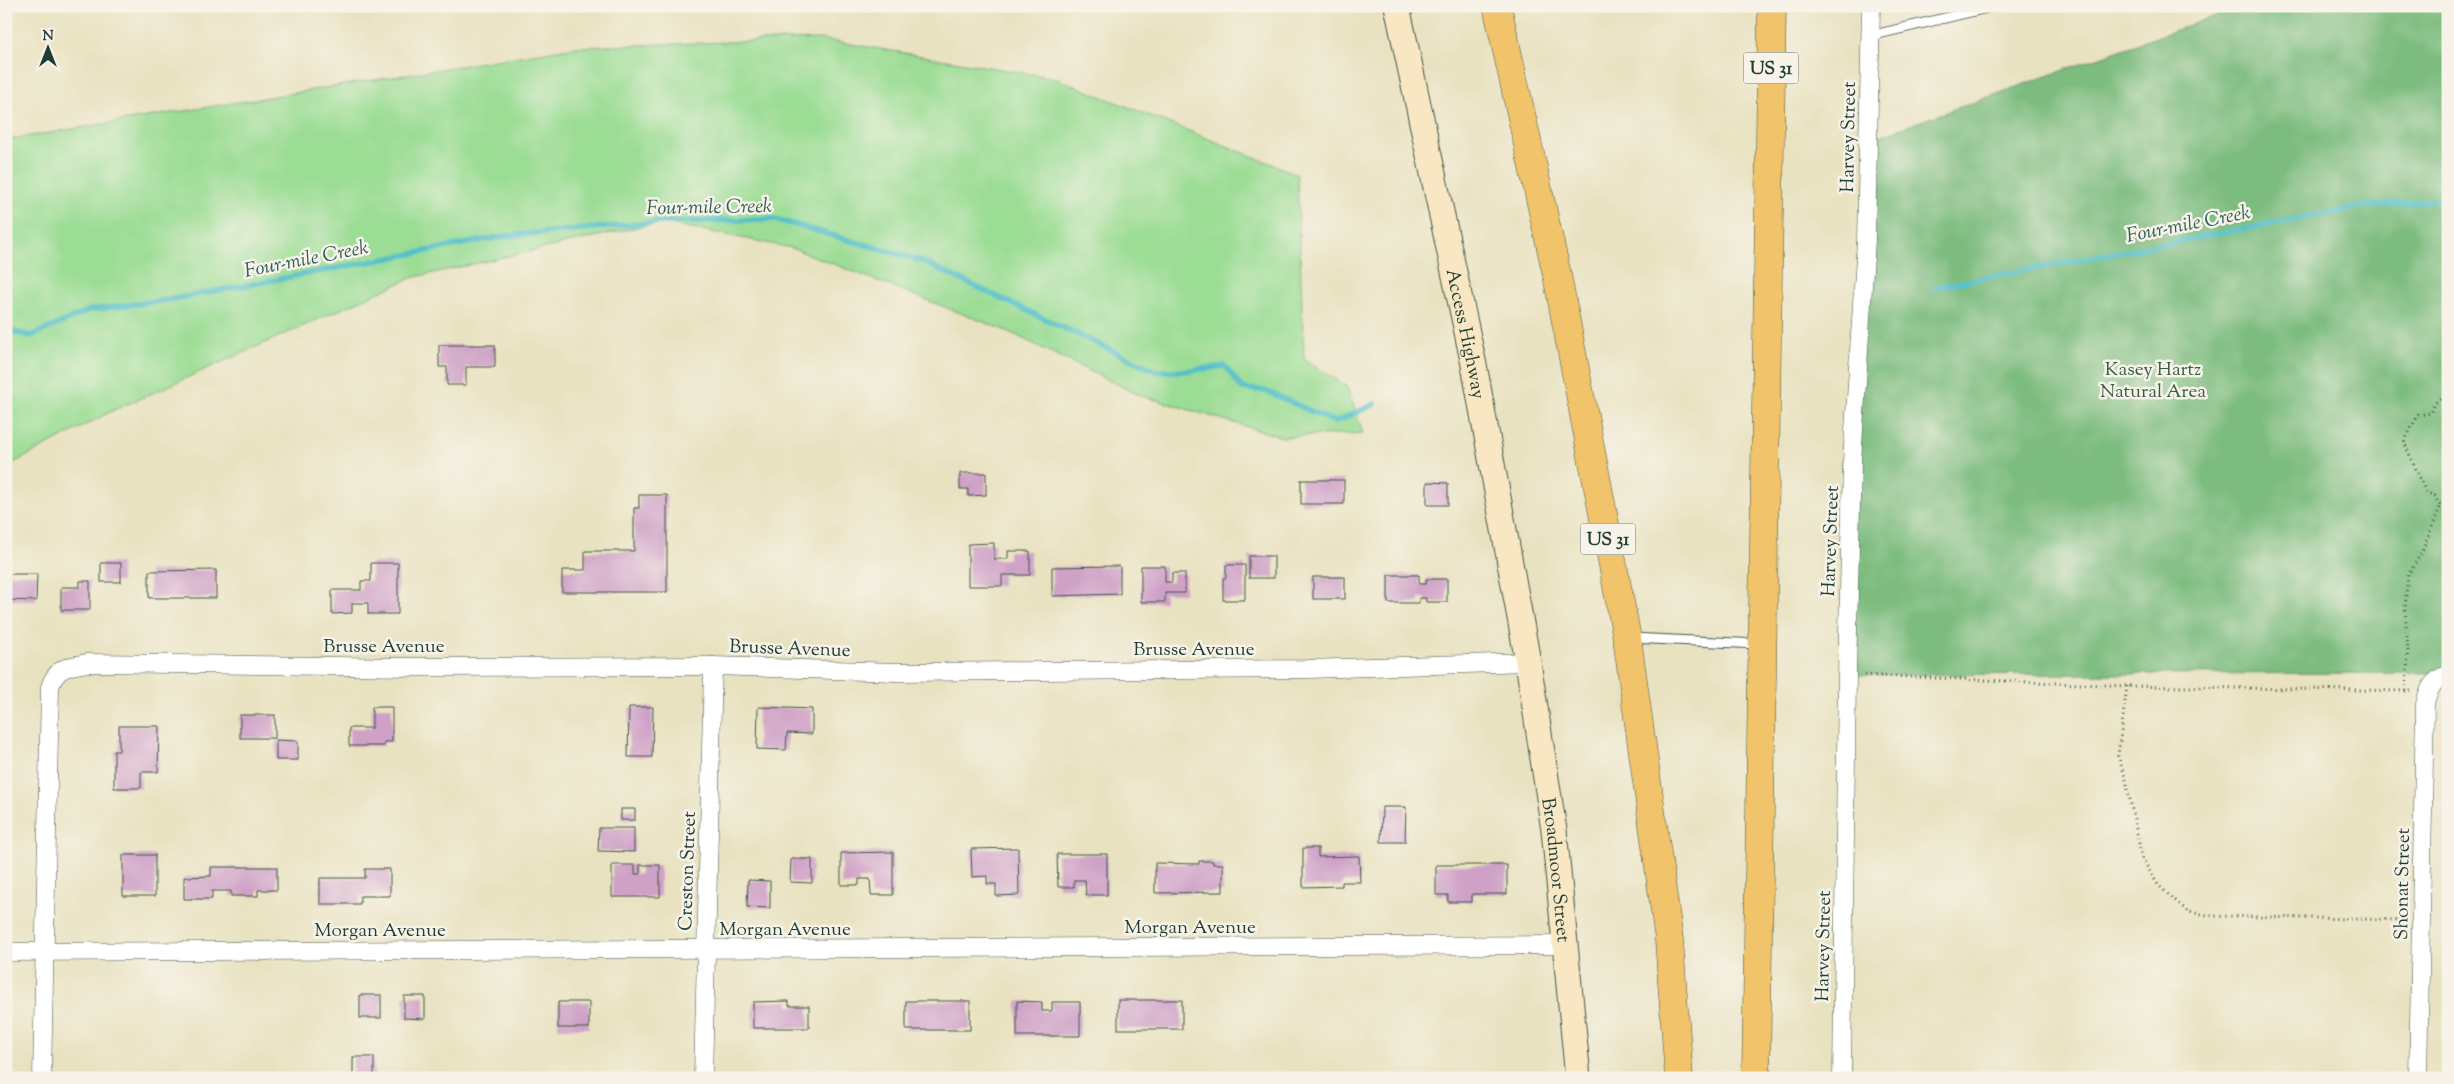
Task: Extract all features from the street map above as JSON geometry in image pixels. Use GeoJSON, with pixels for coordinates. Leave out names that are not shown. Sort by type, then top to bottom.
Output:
{"type":"FeatureCollection","features":[{"type":"Feature","properties":{"kind":"highway","name":"US 31"},"geometry":{"type":"LineString","coordinates":[[1497,6],[1557,275],[1627,638],[1669,940],[1679,1078]]}},
{"type":"Feature","properties":{"kind":"highway","name":"US 31"},"geometry":{"type":"LineString","coordinates":[[1756,1078],[1772,6]]}},
{"type":"Feature","properties":{"kind":"street","name":"Access Highway"},"geometry":{"type":"LineString","coordinates":[[1397,6],[1474,365],[1528,662]]}},
{"type":"Feature","properties":{"kind":"street","name":"Harvey Street"},"geometry":{"type":"LineString","coordinates":[[1842,1078],[1847,675],[1852,462],[1866,240],[1871,6]]}},
{"type":"Feature","properties":{"kind":"street","name":"Brusse Avenue"},"geometry":{"type":"LineString","coordinates":[[43,952],[50,687],[54,676],[67,666],[88,663],[713,666],[896,672],[1308,669],[1528,662]]}},
{"type":"Feature","properties":{"kind":"street","name":"Broadmoor Street"},"geometry":{"type":"LineString","coordinates":[[1528,662],[1554,830],[1578,1078]]}},
{"type":"Feature","properties":{"kind":"street","name":"Creston Street"},"geometry":{"type":"LineString","coordinates":[[703,1078],[713,666]]}},
{"type":"Feature","properties":{"kind":"street"},"geometry":{"type":"LineString","coordinates":[[2428,691],[2436,680],[2448,675]]}},
{"type":"Feature","properties":{"kind":"street","name":"Shonat Street"},"geometry":{"type":"LineString","coordinates":[[2418,1078],[2424,722],[2428,691]]}},
{"type":"Feature","properties":{"kind":"street","name":"Morgan Avenue"},"geometry":{"type":"LineString","coordinates":[[6,952],[1564,945]]}},
{"type":"Feature","properties":{"kind":"street"},"geometry":{"type":"LineString","coordinates":[[42,1078],[43,952]]}},
{"type":"Feature","properties":{"kind":"lane"},"geometry":{"type":"LineString","coordinates":[[1870,36],[1966,10],[1995,6]]}},
{"type":"Feature","properties":{"kind":"lane"},"geometry":{"type":"LineString","coordinates":[[1627,638],[1762,644]]}},
{"type":"Feature","properties":{"kind":"path"},"geometry":{"type":"LineString","coordinates":[[2442,505],[2438,503],[2435,496],[2426,492],[2404,442],[2418,415],[2431,413],[2435,403],[2448,392]]}},
{"type":"Feature","properties":{"kind":"path"},"geometry":{"type":"LineString","coordinates":[[2406,690],[2408,649],[2405,608],[2408,575],[2422,552],[2442,505],[2448,500]]}},
{"type":"Feature","properties":{"kind":"path"},"geometry":{"type":"LineString","coordinates":[[1847,675],[2127,686],[2428,691]]}},
{"type":"Feature","properties":{"kind":"path"},"geometry":{"type":"LineString","coordinates":[[2127,686],[2118,756],[2126,780],[2142,858],[2158,885],[2188,912],[2214,916],[2422,920]]}},
{"type":"Feature","properties":{"kind":"green space","name":"Kasey Hartz Natural Area"},"geometry":{"type":"Polygon","coordinates":[[[2243,6],[2448,6],[2448,673],[1847,675],[1868,140],[2243,6]]]}},
{"type":"Feature","properties":{"kind":"green space"},"geometry":{"type":"Polygon","coordinates":[[[820,39],[1055,78],[1297,174],[1304,359],[1347,387],[1363,433],[1282,437],[1139,395],[1007,331],[792,248],[661,222],[411,278],[112,411],[6,467],[6,140],[576,47],[820,39]]]}},
{"type":"Feature","properties":{"kind":"building"},"geometry":{"type":"Polygon","coordinates":[[[439,345],[495,345],[495,367],[466,367],[466,385],[447,385],[447,367],[439,367],[439,345]]]}},
{"type":"Feature","properties":{"kind":"building"},"geometry":{"type":"Polygon","coordinates":[[[960,473],[986,473],[986,495],[968,496],[968,489],[960,489],[960,473]]]}},
{"type":"Feature","properties":{"kind":"building"},"geometry":{"type":"Polygon","coordinates":[[[1301,480],[1344,480],[1344,504],[1301,504],[1301,480]]]}},
{"type":"Feature","properties":{"kind":"building"},"geometry":{"type":"Polygon","coordinates":[[[1427,482],[1448,483],[1448,505],[1427,505],[1427,482]]]}},
{"type":"Feature","properties":{"kind":"building"},"geometry":{"type":"Polygon","coordinates":[[[639,495],[667,495],[667,592],[562,592],[562,570],[585,570],[585,551],[634,551],[634,508],[639,508],[639,495]]]}},
{"type":"Feature","properties":{"kind":"building"},"geometry":{"type":"Polygon","coordinates":[[[994,543],[994,559],[1008,559],[1008,551],[1030,551],[1030,575],[1002,575],[1002,586],[968,586],[968,544],[994,543]]]}},
{"type":"Feature","properties":{"kind":"building"},"geometry":{"type":"Polygon","coordinates":[[[1249,556],[1274,556],[1274,578],[1249,578],[1249,556]]]}},
{"type":"Feature","properties":{"kind":"building"},"geometry":{"type":"Polygon","coordinates":[[[101,563],[121,563],[121,582],[101,582],[101,563]]]}},
{"type":"Feature","properties":{"kind":"building"},"geometry":{"type":"Polygon","coordinates":[[[371,563],[398,563],[398,614],[368,614],[368,603],[352,603],[352,613],[332,614],[332,590],[361,590],[361,581],[371,581],[371,563]]]}},
{"type":"Feature","properties":{"kind":"building"},"geometry":{"type":"Polygon","coordinates":[[[1226,565],[1245,565],[1245,600],[1223,600],[1223,578],[1226,578],[1226,565]]]}},
{"type":"Feature","properties":{"kind":"building"},"geometry":{"type":"Polygon","coordinates":[[[1120,566],[1120,594],[1052,596],[1052,567],[1120,566]]]}},
{"type":"Feature","properties":{"kind":"building"},"geometry":{"type":"Polygon","coordinates":[[[1141,566],[1165,566],[1165,582],[1172,582],[1172,573],[1185,573],[1185,593],[1165,593],[1165,602],[1141,602],[1141,566]]]}},
{"type":"Feature","properties":{"kind":"building"},"geometry":{"type":"Polygon","coordinates":[[[216,570],[216,598],[149,598],[149,571],[216,570]]]}},
{"type":"Feature","properties":{"kind":"building"},"geometry":{"type":"Polygon","coordinates":[[[6,574],[37,574],[36,601],[6,600],[6,574]]]}},
{"type":"Feature","properties":{"kind":"building"},"geometry":{"type":"Polygon","coordinates":[[[1388,575],[1419,575],[1419,584],[1426,584],[1426,579],[1447,579],[1447,602],[1426,602],[1426,598],[1419,598],[1419,603],[1388,603],[1388,575]]]}},
{"type":"Feature","properties":{"kind":"building"},"geometry":{"type":"Polygon","coordinates":[[[1313,577],[1345,577],[1345,599],[1313,599],[1313,577]]]}},
{"type":"Feature","properties":{"kind":"building"},"geometry":{"type":"Polygon","coordinates":[[[80,581],[90,581],[90,610],[61,610],[61,587],[80,587],[80,581]]]}},
{"type":"Feature","properties":{"kind":"building"},"geometry":{"type":"Polygon","coordinates":[[[372,707],[392,707],[392,742],[384,742],[384,746],[349,746],[349,728],[372,728],[372,707]]]}},
{"type":"Feature","properties":{"kind":"building"},"geometry":{"type":"Polygon","coordinates":[[[629,707],[653,707],[652,757],[628,757],[629,707]]]}},
{"type":"Feature","properties":{"kind":"building"},"geometry":{"type":"Polygon","coordinates":[[[758,707],[812,709],[812,734],[787,733],[786,750],[757,749],[758,707]]]}},
{"type":"Feature","properties":{"kind":"building"},"geometry":{"type":"Polygon","coordinates":[[[240,715],[275,715],[275,738],[240,738],[240,715]]]}},
{"type":"Feature","properties":{"kind":"building"},"geometry":{"type":"Polygon","coordinates":[[[119,726],[159,726],[158,772],[141,772],[141,788],[114,788],[114,751],[119,751],[119,726]]]}},
{"type":"Feature","properties":{"kind":"building"},"geometry":{"type":"Polygon","coordinates":[[[276,740],[298,741],[298,760],[276,760],[276,740]]]}},
{"type":"Feature","properties":{"kind":"building"},"geometry":{"type":"Polygon","coordinates":[[[1382,807],[1406,807],[1405,842],[1381,842],[1382,807]]]}},
{"type":"Feature","properties":{"kind":"building"},"geometry":{"type":"Polygon","coordinates":[[[621,809],[635,809],[635,820],[621,820],[621,809]]]}},
{"type":"Feature","properties":{"kind":"building"},"geometry":{"type":"Polygon","coordinates":[[[599,828],[634,828],[634,852],[598,851],[599,828]]]}},
{"type":"Feature","properties":{"kind":"building"},"geometry":{"type":"Polygon","coordinates":[[[1018,848],[1019,895],[996,896],[996,884],[987,884],[987,876],[972,877],[971,849],[1018,848]]]}},
{"type":"Feature","properties":{"kind":"building"},"geometry":{"type":"Polygon","coordinates":[[[1303,848],[1318,848],[1318,857],[1359,856],[1360,882],[1342,882],[1342,886],[1303,887],[1303,848]]]}},
{"type":"Feature","properties":{"kind":"building"},"geometry":{"type":"Polygon","coordinates":[[[893,852],[893,895],[871,895],[870,879],[859,879],[859,885],[841,885],[841,853],[893,852]]]}},
{"type":"Feature","properties":{"kind":"building"},"geometry":{"type":"Polygon","coordinates":[[[1057,854],[1107,854],[1107,895],[1086,895],[1085,880],[1074,880],[1074,887],[1058,887],[1057,854]]]}},
{"type":"Feature","properties":{"kind":"building"},"geometry":{"type":"Polygon","coordinates":[[[123,855],[155,855],[155,896],[123,896],[123,855]]]}},
{"type":"Feature","properties":{"kind":"building"},"geometry":{"type":"Polygon","coordinates":[[[791,859],[812,859],[812,883],[790,882],[791,859]]]}},
{"type":"Feature","properties":{"kind":"building"},"geometry":{"type":"Polygon","coordinates":[[[1199,861],[1213,861],[1213,864],[1223,864],[1223,892],[1155,893],[1155,863],[1199,864],[1199,861]]]}},
{"type":"Feature","properties":{"kind":"building"},"geometry":{"type":"Polygon","coordinates":[[[612,865],[635,865],[635,874],[640,874],[640,865],[660,865],[660,897],[612,897],[612,865]]]}},
{"type":"Feature","properties":{"kind":"building"},"geometry":{"type":"Polygon","coordinates":[[[1436,865],[1507,865],[1507,894],[1472,894],[1472,902],[1448,902],[1448,895],[1436,895],[1436,865]]]}},
{"type":"Feature","properties":{"kind":"building"},"geometry":{"type":"Polygon","coordinates":[[[211,867],[277,867],[277,890],[258,890],[258,896],[231,896],[231,891],[212,891],[212,899],[184,899],[184,877],[211,876],[211,867]]]}},
{"type":"Feature","properties":{"kind":"building"},"geometry":{"type":"Polygon","coordinates":[[[365,869],[390,869],[390,896],[360,896],[360,904],[320,904],[320,878],[365,878],[365,869]]]}},
{"type":"Feature","properties":{"kind":"building"},"geometry":{"type":"Polygon","coordinates":[[[748,880],[770,881],[770,908],[747,907],[748,880]]]}},
{"type":"Feature","properties":{"kind":"building"},"geometry":{"type":"Polygon","coordinates":[[[360,995],[381,995],[381,1018],[360,1018],[360,995]]]}},
{"type":"Feature","properties":{"kind":"building"},"geometry":{"type":"Polygon","coordinates":[[[404,996],[425,996],[425,1019],[404,1018],[404,996]]]}},
{"type":"Feature","properties":{"kind":"building"},"geometry":{"type":"Polygon","coordinates":[[[1118,1000],[1182,1000],[1182,1029],[1118,1029],[1118,1000]]]}},
{"type":"Feature","properties":{"kind":"building"},"geometry":{"type":"Polygon","coordinates":[[[789,1001],[789,1006],[809,1006],[809,1028],[753,1028],[753,1002],[789,1001]]]}},
{"type":"Feature","properties":{"kind":"building"},"geometry":{"type":"Polygon","coordinates":[[[906,1001],[970,1001],[970,1030],[906,1030],[906,1001]]]}},
{"type":"Feature","properties":{"kind":"building"},"geometry":{"type":"Polygon","coordinates":[[[1017,1001],[1042,1002],[1042,1011],[1052,1011],[1052,1002],[1080,1002],[1080,1036],[1017,1036],[1017,1001]]]}},
{"type":"Feature","properties":{"kind":"building"},"geometry":{"type":"Polygon","coordinates":[[[558,1002],[589,1002],[589,1028],[558,1028],[558,1002]]]}},
{"type":"Feature","properties":{"kind":"building"},"geometry":{"type":"Polygon","coordinates":[[[353,1057],[374,1057],[374,1078],[353,1078],[353,1057]]]}},
{"type":"Feature","properties":{"kind":"waterway","name":"Four-mile Creek"},"geometry":{"type":"LineString","coordinates":[[1935,287],[2366,206],[2448,199]]}},
{"type":"Feature","properties":{"kind":"waterway","name":"Four-mile Creek"},"geometry":{"type":"LineString","coordinates":[[6,330],[31,336],[90,310],[174,299],[505,236],[661,222],[775,219],[919,260],[1156,371],[1185,371],[1225,366],[1242,388],[1266,391],[1335,422],[1375,404]]}}]}
